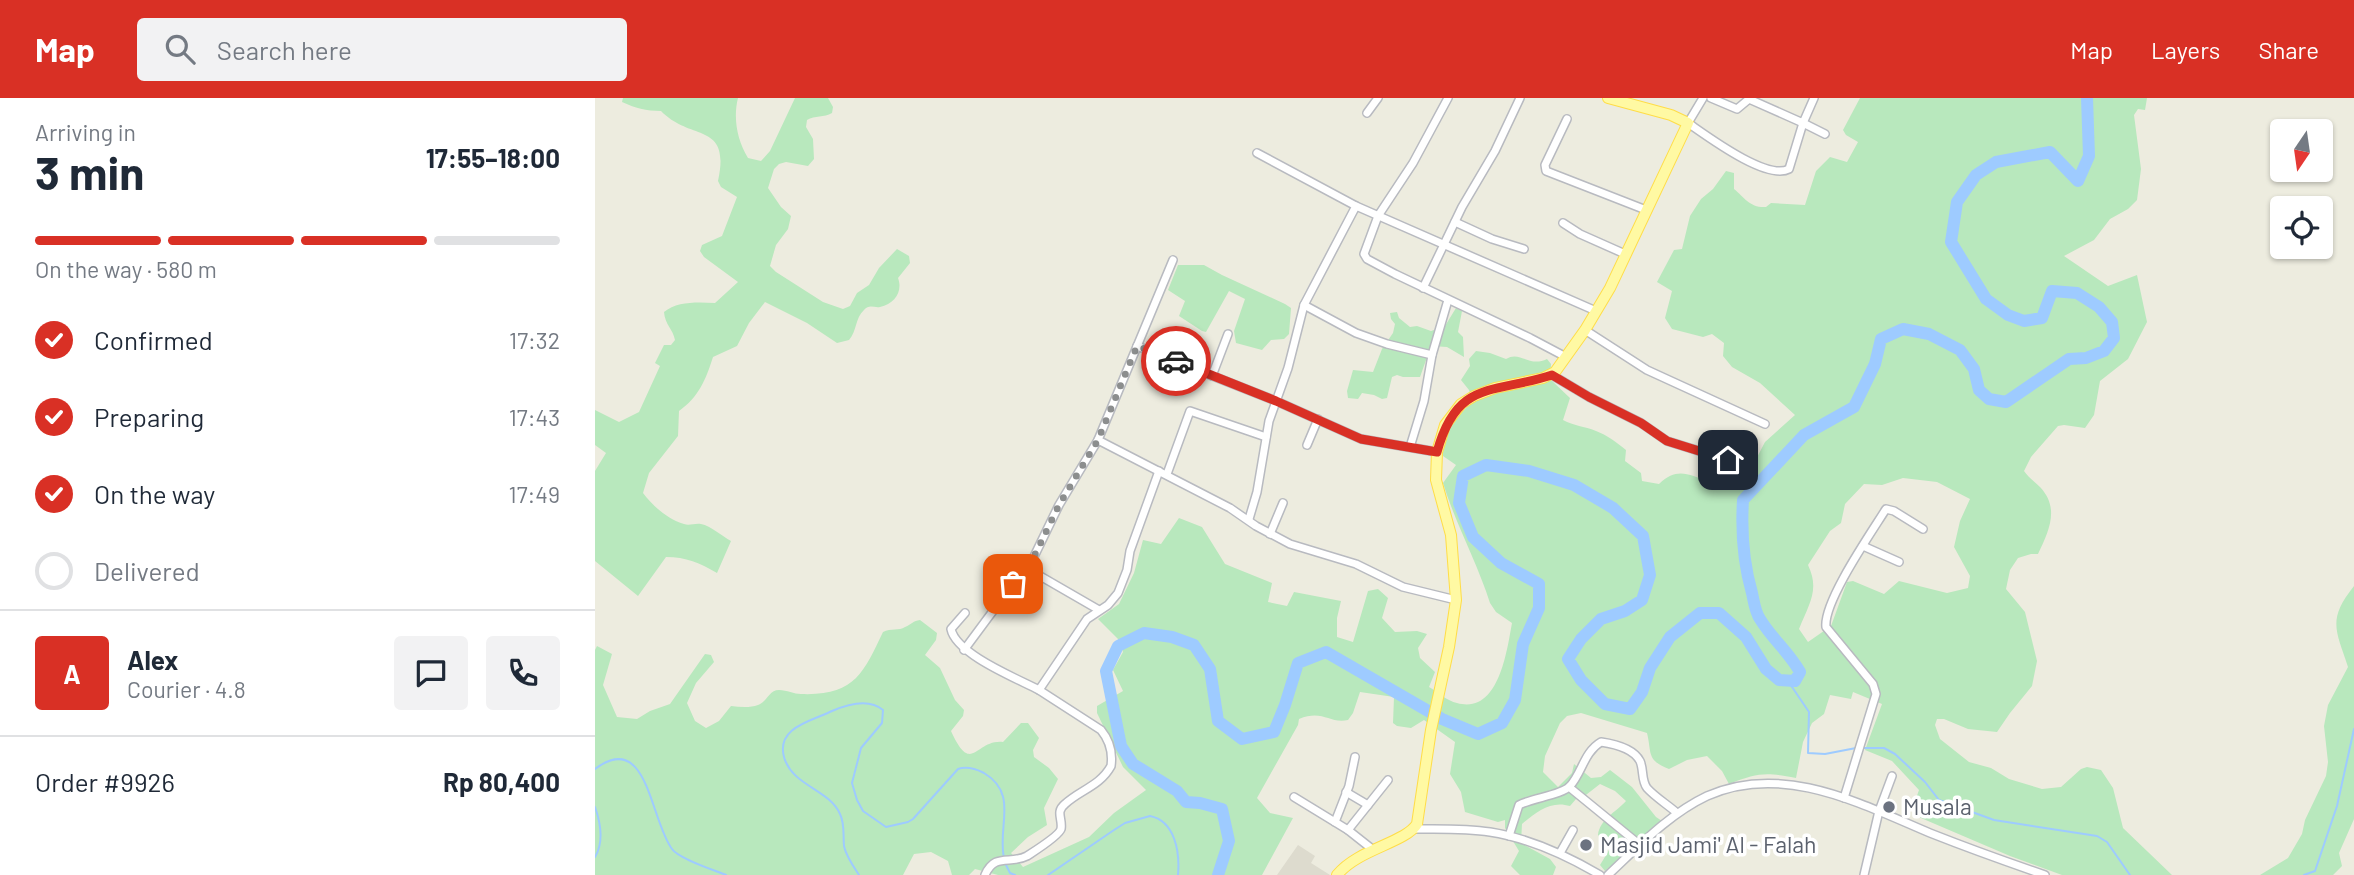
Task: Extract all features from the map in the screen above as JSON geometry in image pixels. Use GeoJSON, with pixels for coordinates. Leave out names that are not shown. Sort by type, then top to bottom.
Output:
{"type":"FeatureCollection","features":[{"type":"Feature","properties":{"kind":"main road"},"geometry":{"type":"LineString","coordinates":[[1337,875],[1349,863],[1371,849],[1414,829],[1417,819],[1456,600],[1451,535],[1436,480],[1437,452],[1445,425],[1461,404],[1475,396],[1495,388],[1552,375],[1585,330],[1610,288],[1688,122],[1608,98]]}},
{"type":"Feature","properties":{"kind":"street"},"geometry":{"type":"LineString","coordinates":[[1367,113],[1378,98]]}},
{"type":"Feature","properties":{"kind":"street"},"geometry":{"type":"LineString","coordinates":[[1448,98],[1413,163],[1378,216],[1365,247],[1366,257],[1423,288],[1566,357]]}},
{"type":"Feature","properties":{"kind":"street"},"geometry":{"type":"LineString","coordinates":[[1423,288],[1520,98]]}},
{"type":"Feature","properties":{"kind":"street"},"geometry":{"type":"LineString","coordinates":[[1703,98],[1688,122],[1733,154],[1784,172],[1789,169],[1803,122],[1814,98]]}},
{"type":"Feature","properties":{"kind":"street"},"geometry":{"type":"LineString","coordinates":[[1711,98],[1737,109],[1749,99],[1825,134]]}},
{"type":"Feature","properties":{"kind":"street"},"geometry":{"type":"LineString","coordinates":[[1567,119],[1545,165],[1546,171],[1646,210]]}},
{"type":"Feature","properties":{"kind":"street"},"geometry":{"type":"LineString","coordinates":[[1257,153],[1356,206],[1596,311]]}},
{"type":"Feature","properties":{"kind":"street"},"geometry":{"type":"LineString","coordinates":[[1249,519],[1257,492],[1269,421],[1291,357],[1304,305],[1356,206]]}},
{"type":"Feature","properties":{"kind":"street"},"geometry":{"type":"LineString","coordinates":[[1455,222],[1492,239],[1524,249]]}},
{"type":"Feature","properties":{"kind":"street"},"geometry":{"type":"LineString","coordinates":[[1563,222],[1580,234],[1625,254]]}},
{"type":"Feature","properties":{"kind":"street"},"geometry":{"type":"LineString","coordinates":[[964,650],[1013,584],[1028,569],[1059,505],[1098,440],[1173,260]]}},
{"type":"Feature","properties":{"kind":"street"},"geometry":{"type":"LineString","coordinates":[[1410,447],[1448,300]]}},
{"type":"Feature","properties":{"kind":"street"},"geometry":{"type":"LineString","coordinates":[[1304,305],[1356,333],[1432,355]]}},
{"type":"Feature","properties":{"kind":"street"},"geometry":{"type":"LineString","coordinates":[[1585,330],[1647,370],[1765,424]]}},
{"type":"Feature","properties":{"kind":"street"},"geometry":{"type":"LineString","coordinates":[[1212,376],[1228,334]]}},
{"type":"Feature","properties":{"kind":"street"},"geometry":{"type":"LineString","coordinates":[[1137,346],[1276,401],[1361,439],[1437,452]]}},
{"type":"Feature","properties":{"kind":"street"},"geometry":{"type":"LineString","coordinates":[[1552,375],[1641,423],[1667,441],[1728,460]]}},
{"type":"Feature","properties":{"kind":"street"},"geometry":{"type":"LineString","coordinates":[[1039,690],[1087,619],[1118,593],[1127,570],[1130,551],[1190,411],[1266,438]]}},
{"type":"Feature","properties":{"kind":"street"},"geometry":{"type":"LineString","coordinates":[[1307,445],[1318,419]]}},
{"type":"Feature","properties":{"kind":"street"},"geometry":{"type":"LineString","coordinates":[[1098,440],[1163,472],[1290,544],[1356,564],[1403,587],[1456,600]]}},
{"type":"Feature","properties":{"kind":"street"},"geometry":{"type":"LineString","coordinates":[[1270,534],[1283,503]]}},
{"type":"Feature","properties":{"kind":"street"},"geometry":{"type":"LineString","coordinates":[[1844,798],[1876,690],[1825,624],[1832,600],[1886,509],[1923,529]]}},
{"type":"Feature","properties":{"kind":"street"},"geometry":{"type":"LineString","coordinates":[[1863,546],[1899,562]]}},
{"type":"Feature","properties":{"kind":"street"},"geometry":{"type":"LineString","coordinates":[[1028,569],[1099,610]]}},
{"type":"Feature","properties":{"kind":"street"},"geometry":{"type":"LineString","coordinates":[[965,612],[951,629],[951,633],[964,650],[1039,690],[1101,730],[1112,750],[1111,766],[1097,782],[1062,806],[1058,835],[1027,856],[998,860],[991,864],[985,875]]}},
{"type":"Feature","properties":{"kind":"street"},"geometry":{"type":"LineString","coordinates":[[1509,836],[1519,805],[1532,798],[1569,788],[1593,748],[1601,742],[1626,748],[1633,754],[1640,761],[1648,789],[1677,813]]}},
{"type":"Feature","properties":{"kind":"street"},"geometry":{"type":"LineString","coordinates":[[1335,822],[1355,757]]}},
{"type":"Feature","properties":{"kind":"street"},"geometry":{"type":"LineString","coordinates":[[1864,875],[1879,811],[1892,776]]}},
{"type":"Feature","properties":{"kind":"street"},"geometry":{"type":"LineString","coordinates":[[1348,830],[1388,780]]}},
{"type":"Feature","properties":{"kind":"street"},"geometry":{"type":"LineString","coordinates":[[1608,875],[1677,813],[1708,796],[1735,787],[1766,782],[1808,788],[1844,798],[2045,875]]}},
{"type":"Feature","properties":{"kind":"street"},"geometry":{"type":"LineString","coordinates":[[1569,788],[1640,845]]}},
{"type":"Feature","properties":{"kind":"street"},"geometry":{"type":"LineString","coordinates":[[1346,792],[1368,805]]}},
{"type":"Feature","properties":{"kind":"street"},"geometry":{"type":"LineString","coordinates":[[1294,797],[1348,830],[1371,849]]}},
{"type":"Feature","properties":{"kind":"street"},"geometry":{"type":"LineString","coordinates":[[1414,829],[1465,830],[1509,836],[1560,853],[1600,875]]}},
{"type":"Feature","properties":{"kind":"street"},"geometry":{"type":"LineString","coordinates":[[1560,853],[1573,830]]}},
{"type":"Feature","properties":{"kind":"shaded area"},"geometry":{"type":"Polygon","coordinates":[[[1298,845],[1315,856],[1311,863],[1330,875],[1277,875],[1298,845]]]}},
{"type":"Feature","properties":{"kind":"green space"},"geometry":{"type":"Polygon","coordinates":[[[623,98],[738,98],[736,121],[741,144],[748,158],[761,161],[770,151],[795,98],[828,98],[833,107],[832,113],[807,120],[806,127],[813,139],[814,159],[808,166],[786,162],[774,169],[768,188],[791,216],[788,229],[776,245],[770,266],[823,302],[843,309],[850,306],[857,293],[869,285],[879,268],[897,249],[909,256],[910,263],[898,278],[899,288],[894,300],[880,307],[866,308],[849,340],[837,343],[807,323],[765,302],[749,323],[737,346],[713,357],[701,387],[692,400],[679,411],[678,436],[649,473],[643,493],[672,519],[686,525],[705,525],[731,541],[717,573],[693,561],[666,557],[638,596],[595,561],[595,471],[606,453],[595,445],[595,410],[619,422],[639,412],[660,366],[655,363],[664,345],[671,345],[675,340],[664,312],[681,304],[715,303],[738,282],[704,257],[700,251],[702,245],[722,236],[737,197],[721,187],[718,181],[721,162],[719,149],[714,141],[684,127],[661,111],[631,106],[622,102],[623,98]]]}},
{"type":"Feature","properties":{"kind":"green space"},"geometry":{"type":"Polygon","coordinates":[[[1860,98],[2147,98],[2145,110],[2138,109],[2134,115],[2141,169],[2137,200],[2128,209],[2110,219],[2094,240],[2064,256],[2108,286],[2137,275],[2147,322],[2128,359],[2100,381],[2094,415],[2085,428],[2058,426],[2031,457],[2024,471],[2046,495],[2051,511],[2049,528],[2038,554],[2018,558],[2010,570],[2006,589],[2025,612],[2037,661],[2032,686],[1997,732],[1968,729],[1944,719],[1937,719],[1935,725],[1940,739],[1969,762],[2042,789],[2061,787],[2087,767],[2101,770],[2113,788],[2123,828],[2172,875],[2062,875],[1921,818],[1912,810],[1919,790],[1892,761],[1865,750],[1882,704],[1853,692],[1851,699],[1830,695],[1824,714],[1812,723],[1803,742],[1796,778],[1762,775],[1729,784],[1722,771],[1707,756],[1687,760],[1669,769],[1653,759],[1647,733],[1581,713],[1567,716],[1560,723],[1545,756],[1543,772],[1558,787],[1572,773],[1574,764],[1591,778],[1601,777],[1610,770],[1632,787],[1662,821],[1605,871],[1600,865],[1611,847],[1598,835],[1599,829],[1626,801],[1615,791],[1600,784],[1570,806],[1550,806],[1538,811],[1522,824],[1521,843],[1550,859],[1556,867],[1553,875],[1520,875],[1511,866],[1519,851],[1505,828],[1505,820],[1498,822],[1465,812],[1461,792],[1450,774],[1455,742],[1424,720],[1411,728],[1397,726],[1393,723],[1394,697],[1360,692],[1348,720],[1320,716],[1299,719],[1257,798],[1270,813],[1293,818],[1262,875],[998,875],[975,869],[969,875],[952,875],[948,861],[931,852],[914,854],[903,875],[595,875],[597,646],[612,654],[603,685],[617,717],[637,719],[670,704],[705,654],[711,655],[714,662],[696,683],[687,703],[695,721],[706,728],[719,721],[731,706],[758,705],[776,691],[819,694],[845,686],[862,671],[883,632],[903,628],[920,620],[937,633],[936,640],[925,655],[940,668],[955,700],[964,710],[963,716],[951,731],[964,752],[974,753],[986,745],[1003,742],[1021,723],[1028,723],[1039,738],[1033,750],[1034,757],[1058,779],[1044,808],[1047,825],[1028,837],[1011,853],[1023,867],[1089,837],[1114,813],[1146,790],[1123,767],[1097,713],[1097,706],[1123,691],[1113,670],[1123,652],[1118,639],[1098,619],[1119,604],[1134,573],[1143,540],[1161,544],[1179,518],[1202,527],[1225,564],[1272,583],[1268,602],[1287,606],[1294,592],[1341,601],[1337,637],[1353,642],[1368,591],[1378,589],[1388,598],[1382,618],[1395,632],[1417,631],[1427,634],[1418,648],[1420,658],[1435,672],[1429,687],[1457,703],[1471,704],[1483,699],[1498,678],[1512,623],[1496,612],[1490,603],[1443,483],[1456,465],[1443,456],[1445,440],[1457,419],[1473,401],[1461,380],[1470,366],[1469,359],[1476,351],[1506,359],[1516,356],[1535,362],[1547,359],[1551,364],[1550,379],[1570,398],[1563,420],[1592,429],[1619,444],[1626,450],[1625,461],[1641,473],[1642,481],[1659,484],[1671,475],[1683,474],[1709,482],[1728,466],[1753,465],[1765,442],[1795,415],[1760,383],[1732,367],[1723,356],[1724,343],[1712,334],[1703,337],[1672,329],[1665,318],[1672,291],[1657,282],[1674,250],[1682,249],[1690,216],[1726,171],[1734,173],[1734,189],[1756,206],[1766,207],[1771,203],[1805,205],[1816,171],[1830,157],[1847,162],[1858,142],[1843,130],[1860,98]],[[1903,478],[1882,485],[1864,484],[1845,504],[1841,523],[1830,531],[1808,565],[1813,590],[1799,629],[1808,642],[1831,626],[1847,582],[1853,581],[1884,594],[1899,581],[1947,593],[1968,588],[1970,576],[1954,547],[1960,521],[1970,499],[1937,482],[1903,478]]]}},
{"type":"Feature","properties":{"kind":"green space"},"geometry":{"type":"Polygon","coordinates":[[[1178,265],[1204,265],[1285,304],[1291,308],[1289,334],[1284,339],[1271,340],[1262,350],[1236,343],[1234,331],[1245,299],[1229,291],[1206,332],[1202,331],[1179,316],[1185,301],[1168,290],[1178,265]]]}},
{"type":"Feature","properties":{"kind":"green space"},"geometry":{"type":"Polygon","coordinates":[[[1456,308],[1462,311],[1458,332],[1463,337],[1464,357],[1447,347],[1431,346],[1420,377],[1392,377],[1387,398],[1362,393],[1358,399],[1348,398],[1347,391],[1353,370],[1373,372],[1382,349],[1393,333],[1395,324],[1390,313],[1397,312],[1399,318],[1410,327],[1417,326],[1431,331],[1445,326],[1456,308]]]}},
{"type":"Feature","properties":{"kind":"green space"},"geometry":{"type":"Polygon","coordinates":[[[2354,586],[2354,819],[2339,853],[2342,866],[2333,875],[2260,875],[2288,858],[2302,834],[2305,820],[2326,776],[2328,762],[2324,726],[2328,705],[2348,667],[2336,625],[2337,617],[2345,598],[2354,586]]]}},
{"type":"Feature","properties":{"kind":"waterway"},"geometry":{"type":"LineString","coordinates":[[1218,875],[1229,841],[1222,809],[1186,802],[1177,791],[1133,764],[1121,746],[1106,671],[1118,646],[1144,633],[1172,637],[1194,645],[1210,669],[1218,721],[1242,739],[1274,732],[1298,663],[1326,652],[1442,719],[1478,734],[1502,723],[1515,700],[1523,644],[1539,608],[1539,584],[1501,563],[1473,537],[1459,503],[1463,476],[1486,465],[1529,471],[1574,485],[1613,508],[1643,536],[1650,575],[1642,600],[1625,611],[1601,619],[1581,639],[1568,659],[1581,680],[1605,704],[1630,709],[1642,692],[1650,668],[1670,637],[1700,613],[1719,613],[1746,637],[1766,669],[1779,680],[1795,681],[1800,672],[1756,610],[1745,559],[1743,500],[1804,435],[1854,407],[1875,364],[1881,339],[1903,329],[1929,334],[1960,350],[1974,369],[1979,390],[1989,399],[2006,402],[2069,359],[2086,358],[2104,351],[2114,338],[2112,322],[2099,307],[2077,293],[2052,291],[2042,318],[2024,321],[2008,315],[1986,299],[1951,242],[1957,202],[1976,175],[1996,162],[2050,152],[2078,181],[2089,156],[2087,98]]}},
{"type":"Feature","properties":{"kind":"waterway"},"geometry":{"type":"LineString","coordinates":[[1788,681],[1809,712],[1808,753],[1825,754],[1856,748]]}},
{"type":"Feature","properties":{"kind":"waterway"},"geometry":{"type":"LineString","coordinates":[[859,875],[845,850],[840,814],[828,799],[802,781],[788,767],[783,747],[785,739],[797,726],[838,708],[858,703],[871,704],[883,710],[882,723],[861,748],[852,783],[863,811],[886,827],[908,822],[958,769],[975,769],[995,781],[1001,791],[1005,811],[1004,858]]}},
{"type":"Feature","properties":{"kind":"waterway"},"geometry":{"type":"LineString","coordinates":[[2304,875],[2315,871],[2337,806],[2354,729]]}},
{"type":"Feature","properties":{"kind":"waterway"},"geometry":{"type":"LineString","coordinates":[[1862,748],[1884,748],[1895,754],[1925,782],[1939,800],[1994,820],[2097,836],[2107,842],[2130,875]]}},
{"type":"Feature","properties":{"kind":"waterway"},"geometry":{"type":"LineString","coordinates":[[595,769],[613,760],[626,761],[637,769],[672,849],[689,860],[726,875]]}},
{"type":"Feature","properties":{"kind":"waterway"},"geometry":{"type":"LineString","coordinates":[[595,807],[601,833],[595,857]]}},
{"type":"Feature","properties":{"kind":"waterway"},"geometry":{"type":"LineString","coordinates":[[1048,875],[1125,823],[1150,816],[1165,824],[1174,839],[1178,875]]}},
{"type":"Feature","properties":{"kind":"waterway"},"geometry":{"type":"LineString","coordinates":[[1005,863],[1010,873],[1015,875]]}},
{"type":"Feature","properties":{"kind":"way so far"},"geometry":{"type":"LineString","coordinates":[[1013,584],[1028,569],[1059,505],[1098,440],[1137,346],[1176,361]]}},
{"type":"Feature","properties":{"kind":"place","name":"Musala"},"geometry":{"type":"Point","coordinates":[1889,807]}},
{"type":"Feature","properties":{"kind":"place","name":"Masjid Jami' Al - Falah"},"geometry":{"type":"Point","coordinates":[1586,845]}},
{"type":"Feature","properties":{"kind":"route"},"geometry":{"type":"LineString","coordinates":[[1176,361],[1361,439],[1437,452],[1445,425],[1461,404],[1495,388],[1552,375],[1641,423],[1667,441],[1728,460]]}}]}
